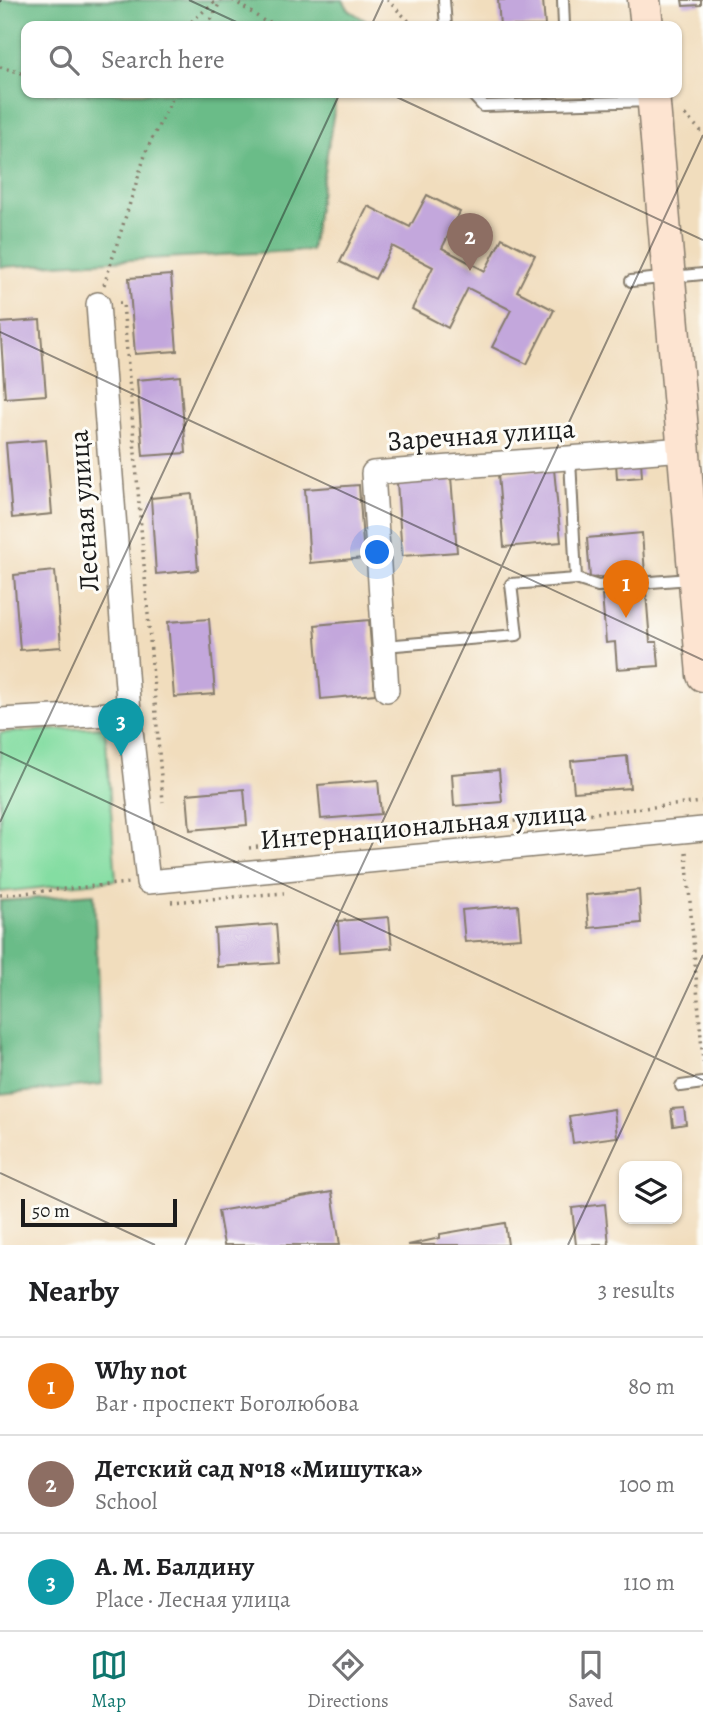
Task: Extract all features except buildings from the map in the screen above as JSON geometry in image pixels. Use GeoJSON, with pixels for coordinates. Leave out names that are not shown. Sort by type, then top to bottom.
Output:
{"type":"FeatureCollection","features":[{"type":"Feature","properties":{"kind":"main road"},"geometry":{"type":"LineString","coordinates":[[644,0],[646,21]]}},
{"type":"Feature","properties":{"kind":"main road"},"geometry":{"type":"LineString","coordinates":[[653,98],[684,449],[696,506],[695,578],[703,675]]}},
{"type":"Feature","properties":{"kind":"street","name":"Лесная улица"},"geometry":{"type":"LineString","coordinates":[[98,304],[130,713],[148,882]]}},
{"type":"Feature","properties":{"kind":"street","name":"Заречная улица"},"geometry":{"type":"LineString","coordinates":[[387,690],[373,473],[684,449]]}},
{"type":"Feature","properties":{"kind":"street"},"geometry":{"type":"LineString","coordinates":[[0,720],[130,713]]}},
{"type":"Feature","properties":{"kind":"street","name":"Интернациональная улица"},"geometry":{"type":"LineString","coordinates":[[148,882],[694,830]]}},
{"type":"Feature","properties":{"kind":"lane"},"geometry":{"type":"LineString","coordinates":[[444,0],[446,21]]}},
{"type":"Feature","properties":{"kind":"lane"},"geometry":{"type":"LineString","coordinates":[[563,0],[564,21]]}},
{"type":"Feature","properties":{"kind":"lane"},"geometry":{"type":"LineString","coordinates":[[476,98],[483,106],[568,98]]}},
{"type":"Feature","properties":{"kind":"lane"},"geometry":{"type":"LineString","coordinates":[[631,281],[703,274]]}},
{"type":"Feature","properties":{"kind":"lane"},"geometry":{"type":"LineString","coordinates":[[570,459],[576,579]]}},
{"type":"Feature","properties":{"kind":"lane"},"geometry":{"type":"LineString","coordinates":[[384,646],[517,635],[511,584],[576,579],[598,586],[695,578]]}},
{"type":"Feature","properties":{"kind":"lane"},"geometry":{"type":"LineString","coordinates":[[681,1086],[703,1083]]}},
{"type":"Feature","properties":{"kind":"path"},"geometry":{"type":"LineString","coordinates":[[192,21],[219,0]]}},
{"type":"Feature","properties":{"kind":"path"},"geometry":{"type":"LineString","coordinates":[[210,21],[219,0]]}},
{"type":"Feature","properties":{"kind":"path"},"geometry":{"type":"LineString","coordinates":[[233,0],[264,21]]}},
{"type":"Feature","properties":{"kind":"path"},"geometry":{"type":"LineString","coordinates":[[387,0],[409,21]]}},
{"type":"Feature","properties":{"kind":"path"},"geometry":{"type":"LineString","coordinates":[[336,21],[354,21]]}},
{"type":"Feature","properties":{"kind":"path"},"geometry":{"type":"LineString","coordinates":[[0,67],[21,73]]}},
{"type":"Feature","properties":{"kind":"path"},"geometry":{"type":"LineString","coordinates":[[163,803],[123,303],[98,304],[147,149],[173,98]]}},
{"type":"Feature","properties":{"kind":"path"},"geometry":{"type":"LineString","coordinates":[[685,115],[703,133]]}},
{"type":"Feature","properties":{"kind":"path"},"geometry":{"type":"LineString","coordinates":[[249,848],[703,802]]}},
{"type":"Feature","properties":{"kind":"path"},"geometry":{"type":"LineString","coordinates":[[694,830],[703,1062]]}},
{"type":"Feature","properties":{"kind":"path"},"geometry":{"type":"LineString","coordinates":[[0,895],[148,882]]}},
{"type":"Feature","properties":{"kind":"green space"},"geometry":{"type":"Polygon","coordinates":[[[0,0],[343,0],[349,10],[366,21],[21,21],[21,98],[336,98],[311,250],[0,267],[0,0]]]}},
{"type":"Feature","properties":{"kind":"green space"},"geometry":{"type":"Polygon","coordinates":[[[105,727],[116,880],[0,892],[0,733],[105,727]]]}},
{"type":"Feature","properties":{"kind":"green space"},"geometry":{"type":"Polygon","coordinates":[[[94,894],[102,1084],[0,1095],[0,901],[94,894]]]}},
{"type":"Feature","properties":{"kind":"place","name":"Детский сад №18 «Мишутка»"},"geometry":{"type":"Point","coordinates":[470,271]}},
{"type":"Feature","properties":{"kind":"place","name":"Why not"},"geometry":{"type":"Point","coordinates":[626,618]}},
{"type":"Feature","properties":{"kind":"place","name":"А. М. Балдину"},"geometry":{"type":"Point","coordinates":[121,756]}}]}
